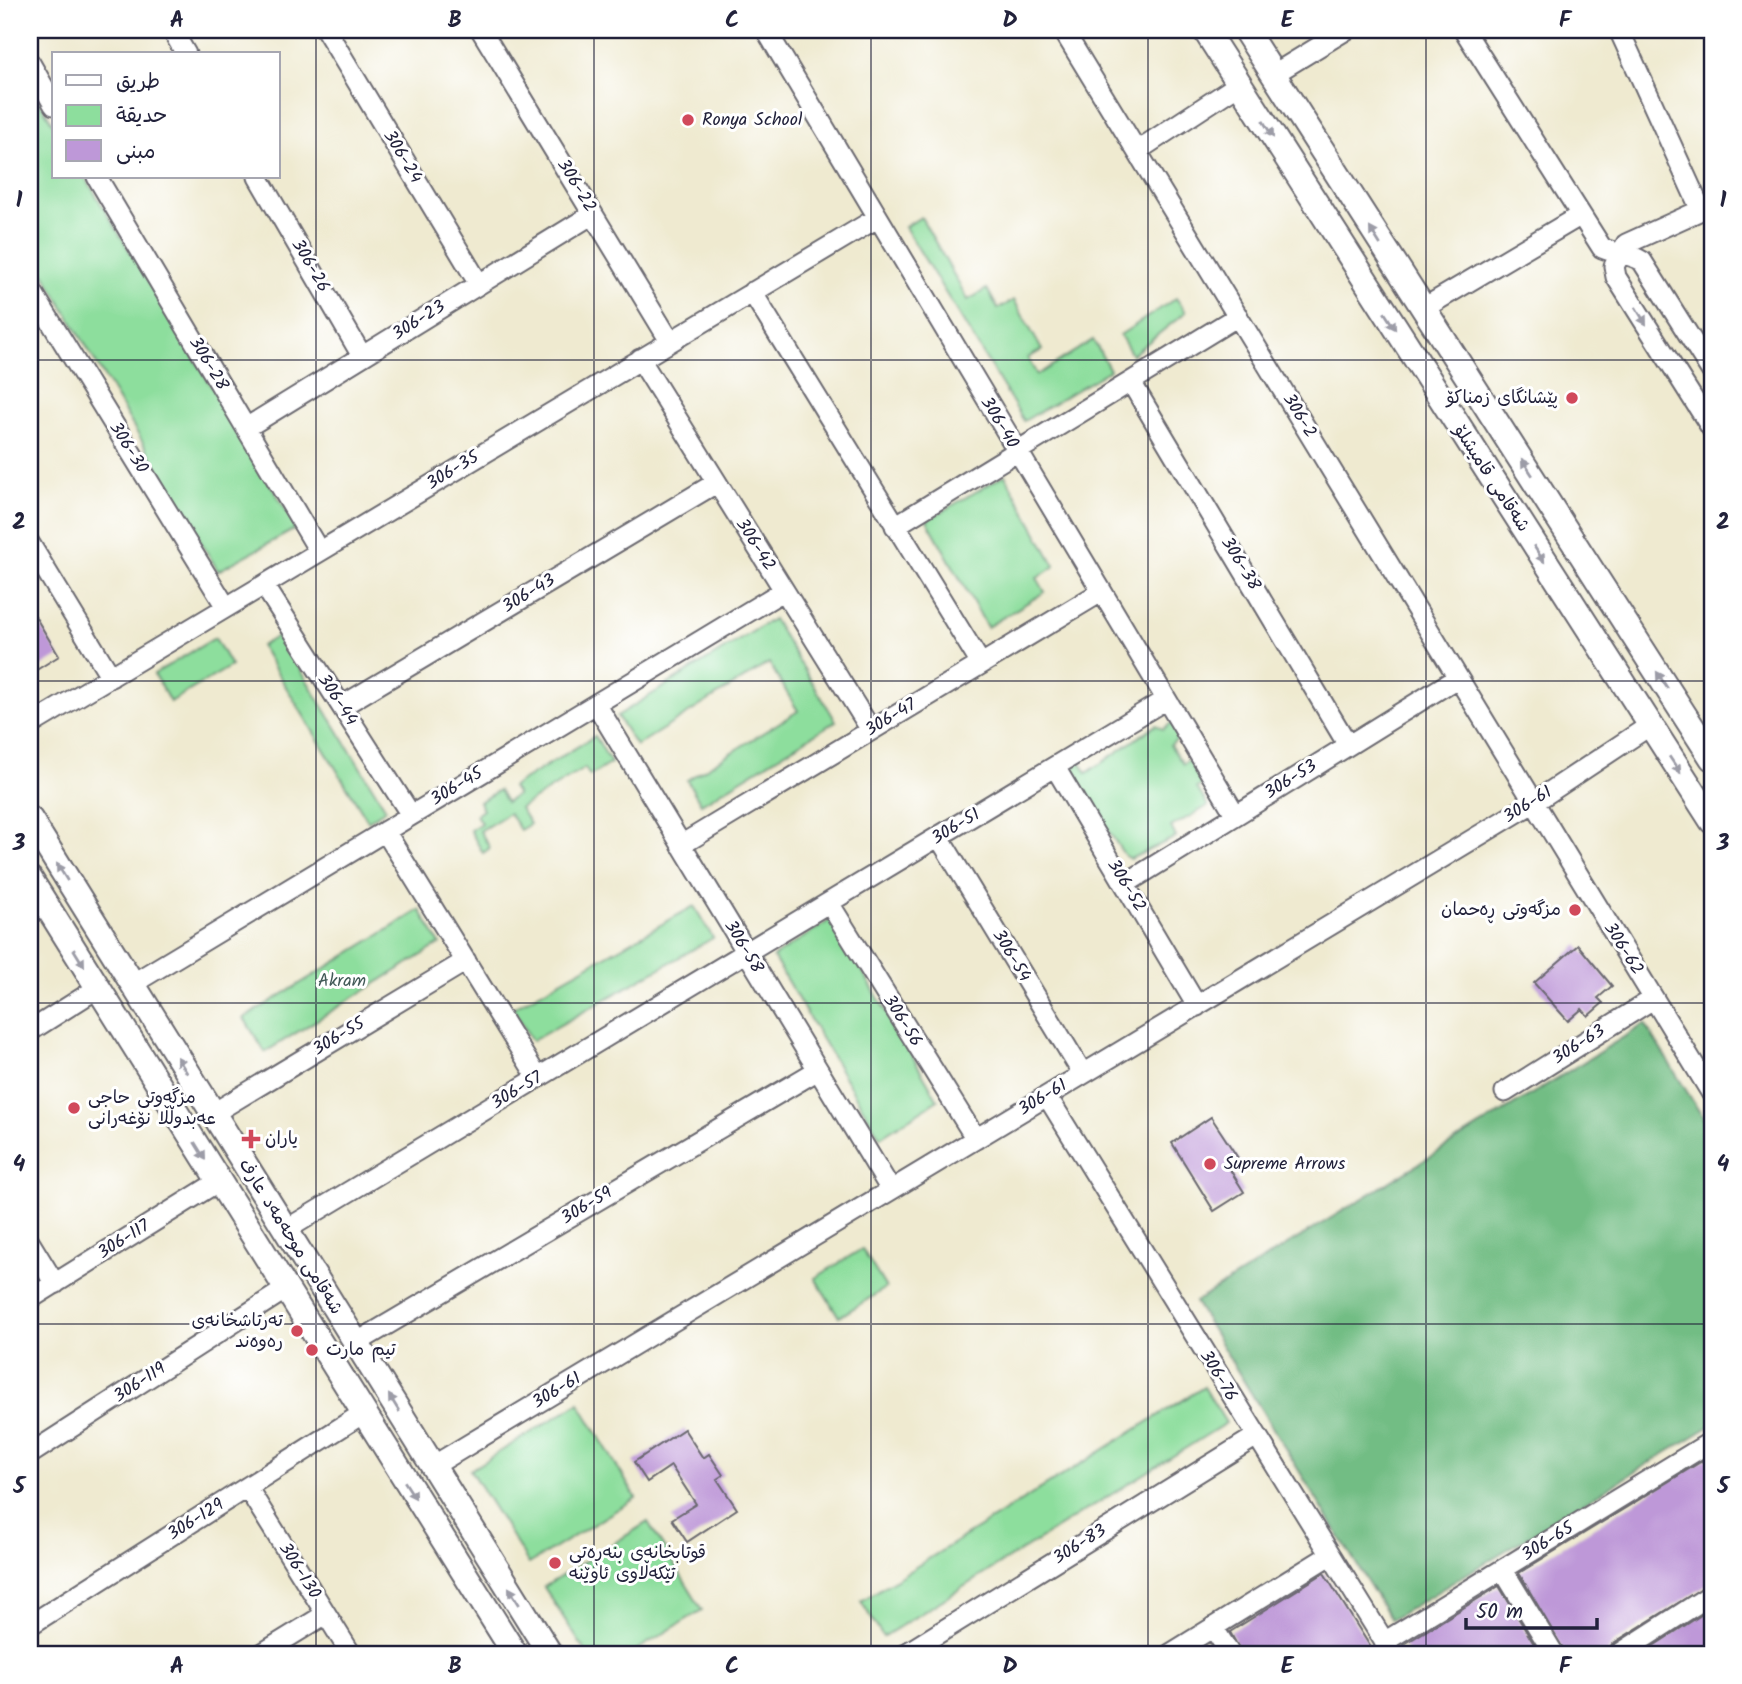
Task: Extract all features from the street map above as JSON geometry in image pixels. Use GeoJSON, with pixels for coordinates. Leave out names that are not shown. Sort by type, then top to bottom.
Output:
{"type":"FeatureCollection","features":[{"type":"Feature","properties":{"kind":"street"},"geometry":{"type":"LineString","coordinates":[[172,30],[185,52]]}},
{"type":"Feature","properties":{"kind":"street","name":"306-24"},"geometry":{"type":"LineString","coordinates":[[326,30],[479,284]]}},
{"type":"Feature","properties":{"kind":"street","name":"306-22"},"geometry":{"type":"LineString","coordinates":[[481,30],[670,341]]}},
{"type":"Feature","properties":{"kind":"street","name":"306-40"},"geometry":{"type":"LineString","coordinates":[[766,30],[1165,700],[1236,814]]}},
{"type":"Feature","properties":{"kind":"street","name":"306-2"},"geometry":{"type":"LineString","coordinates":[[1063,30],[1533,803]]}},
{"type":"Feature","properties":{"kind":"street","name":"شەقامی قامیشلۆ"},"geometry":{"type":"LineString","coordinates":[[1205,30],[1712,821]]}},
{"type":"Feature","properties":{"kind":"street","name":"شەقامی قامیشلۆ"},"geometry":{"type":"LineString","coordinates":[[1245,30],[1712,758]]}},
{"type":"Feature","properties":{"kind":"street"},"geometry":{"type":"LineString","coordinates":[[1274,74],[1346,30]]}},
{"type":"Feature","properties":{"kind":"street"},"geometry":{"type":"LineString","coordinates":[[1464,30],[1602,248],[1622,250],[1642,261],[1706,349],[1712,372]]}},
{"type":"Feature","properties":{"kind":"street"},"geometry":{"type":"LineString","coordinates":[[1619,30],[1707,207],[1622,250],[1615,266],[1616,277],[1712,429]]}},
{"type":"Feature","properties":{"kind":"street"},"geometry":{"type":"LineString","coordinates":[[30,63],[52,101]]}},
{"type":"Feature","properties":{"kind":"street"},"geometry":{"type":"LineString","coordinates":[[1137,151],[1239,84]]}},
{"type":"Feature","properties":{"kind":"street","name":"306-28"},"geometry":{"type":"LineString","coordinates":[[98,178],[319,551]]}},
{"type":"Feature","properties":{"kind":"street","name":"306-26"},"geometry":{"type":"LineString","coordinates":[[259,178],[362,356]]}},
{"type":"Feature","properties":{"kind":"street","name":"306-23"},"geometry":{"type":"LineString","coordinates":[[246,428],[593,214]]}},
{"type":"Feature","properties":{"kind":"street"},"geometry":{"type":"LineString","coordinates":[[1424,308],[1581,215]]}},
{"type":"Feature","properties":{"kind":"street","name":"306-35"},"geometry":{"type":"LineString","coordinates":[[30,725],[877,218]]}},
{"type":"Feature","properties":{"kind":"street"},"geometry":{"type":"LineString","coordinates":[[1364,281],[1391,261]]}},
{"type":"Feature","properties":{"kind":"street","name":"306-30"},"geometry":{"type":"LineString","coordinates":[[30,288],[226,607]]}},
{"type":"Feature","properties":{"kind":"street"},"geometry":{"type":"LineString","coordinates":[[752,292],[981,664]]}},
{"type":"Feature","properties":{"kind":"street"},"geometry":{"type":"LineString","coordinates":[[895,526],[1238,316]]}},
{"type":"Feature","properties":{"kind":"street","name":"306-42"},"geometry":{"type":"LineString","coordinates":[[640,359],[871,730]]}},
{"type":"Feature","properties":{"kind":"street","name":"306-38"},"geometry":{"type":"LineString","coordinates":[[1131,382],[1348,745]]}},
{"type":"Feature","properties":{"kind":"street","name":"306-43"},"geometry":{"type":"LineString","coordinates":[[342,706],[716,483]]}},
{"type":"Feature","properties":{"kind":"street"},"geometry":{"type":"LineString","coordinates":[[30,544],[111,677]]}},
{"type":"Feature","properties":{"kind":"street","name":"306-44"},"geometry":{"type":"LineString","coordinates":[[264,585],[411,815]]}},
{"type":"Feature","properties":{"kind":"street","name":"306-45"},"geometry":{"type":"LineString","coordinates":[[132,984],[783,591]]}},
{"type":"Feature","properties":{"kind":"street","name":"306-47"},"geometry":{"type":"LineString","coordinates":[[681,845],[1101,592]]}},
{"type":"Feature","properties":{"kind":"street","name":"306-53"},"geometry":{"type":"LineString","coordinates":[[1125,884],[1457,678]]}},
{"type":"Feature","properties":{"kind":"street","name":"306-51"},"geometry":{"type":"LineString","coordinates":[[746,953],[1165,700]]}},
{"type":"Feature","properties":{"kind":"street","name":"306-58"},"geometry":{"type":"LineString","coordinates":[[596,704],[891,1190]]}},
{"type":"Feature","properties":{"kind":"street","name":"306-61"},"geometry":{"type":"LineString","coordinates":[[433,1466],[1533,803],[1649,726]]}},
{"type":"Feature","properties":{"kind":"street","name":"306-52"},"geometry":{"type":"LineString","coordinates":[[1055,767],[1197,1006]]}},
{"type":"Feature","properties":{"kind":"street","name":"306-62"},"geometry":{"type":"LineString","coordinates":[[1533,803],[1712,1094]]}},
{"type":"Feature","properties":{"kind":"street","name":"شەقامی موحەمەد عارف"},"geometry":{"type":"LineString","coordinates":[[30,819],[433,1466],[541,1651]]}},
{"type":"Feature","properties":{"kind":"street"},"geometry":{"type":"LineString","coordinates":[[385,831],[538,1078]]}},
{"type":"Feature","properties":{"kind":"street","name":"306-54"},"geometry":{"type":"LineString","coordinates":[[939,837],[1083,1074]]}},
{"type":"Feature","properties":{"kind":"street","name":"شەقامی موحەمەد عارف"},"geometry":{"type":"LineString","coordinates":[[30,879],[362,1414],[515,1654]]}},
{"type":"Feature","properties":{"kind":"street","name":"306-56"},"geometry":{"type":"LineString","coordinates":[[829,903],[976,1139]]}},
{"type":"Feature","properties":{"kind":"street","name":"306-57"},"geometry":{"type":"LineString","coordinates":[[287,1229],[746,953]]}},
{"type":"Feature","properties":{"kind":"street","name":"306-55"},"geometry":{"type":"LineString","coordinates":[[208,1107],[466,961]]}},
{"type":"Feature","properties":{"kind":"street"},"geometry":{"type":"LineString","coordinates":[[30,1031],[98,988]]}},
{"type":"Feature","properties":{"kind":"street","name":"306-63"},"geometry":{"type":"LineString","coordinates":[[1505,1091],[1653,999]]}},
{"type":"Feature","properties":{"kind":"street","name":"306-59"},"geometry":{"type":"LineString","coordinates":[[356,1343],[818,1070]]}},
{"type":"Feature","properties":{"kind":"street","name":"306-76"},"geometry":{"type":"LineString","coordinates":[[1047,1096],[1255,1437],[1388,1648]]}},
{"type":"Feature","properties":{"kind":"street"},"geometry":{"type":"LineString","coordinates":[[177,1115],[208,1107]]}},
{"type":"Feature","properties":{"kind":"street","name":"306-117"},"geometry":{"type":"LineString","coordinates":[[30,1300],[219,1181]]}},
{"type":"Feature","properties":{"kind":"street"},"geometry":{"type":"LineString","coordinates":[[30,1242],[55,1284]]}},
{"type":"Feature","properties":{"kind":"street","name":"306-119"},"geometry":{"type":"LineString","coordinates":[[30,1454],[286,1289]]}},
{"type":"Feature","properties":{"kind":"street","name":"306-129"},"geometry":{"type":"LineString","coordinates":[[30,1625],[362,1414]]}},
{"type":"Feature","properties":{"kind":"street","name":"306-83"},"geometry":{"type":"LineString","coordinates":[[905,1654],[1255,1437]]}},
{"type":"Feature","properties":{"kind":"street","name":"306-65"},"geometry":{"type":"LineString","coordinates":[[1388,1648],[1503,1570],[1712,1441]]}},
{"type":"Feature","properties":{"kind":"street","name":"306-130"},"geometry":{"type":"LineString","coordinates":[[247,1487],[351,1654]]}},
{"type":"Feature","properties":{"kind":"street"},"geometry":{"type":"LineString","coordinates":[[1170,1654],[1330,1555]]}},
{"type":"Feature","properties":{"kind":"street"},"geometry":{"type":"LineString","coordinates":[[1503,1570],[1554,1654]]}},
{"type":"Feature","properties":{"kind":"street"},"geometry":{"type":"LineString","coordinates":[[1619,1654],[1712,1594]]}},
{"type":"Feature","properties":{"kind":"street"},"geometry":{"type":"LineString","coordinates":[[261,1654],[326,1614]]}},
{"type":"Feature","properties":{"kind":"street"},"geometry":{"type":"LineString","coordinates":[[1213,1628],[1230,1654]]}},
{"type":"Feature","properties":{"kind":"green space"},"geometry":{"type":"Polygon","coordinates":[[[30,85],[52,123],[52,178],[86,178],[297,528],[218,571],[30,250],[30,85]]]}},
{"type":"Feature","properties":{"kind":"green space"},"geometry":{"type":"Polygon","coordinates":[[[921,217],[968,300],[987,289],[998,309],[1014,300],[1042,350],[1028,358],[1037,375],[1093,340],[1110,370],[1024,421],[905,227],[921,217]]]}},
{"type":"Feature","properties":{"kind":"green space"},"geometry":{"type":"Polygon","coordinates":[[[1176,298],[1186,312],[1132,355],[1120,335],[1176,298]]]}},
{"type":"Feature","properties":{"kind":"green space"},"geometry":{"type":"Polygon","coordinates":[[[1005,475],[1055,566],[1037,578],[1045,592],[987,627],[927,520],[1005,475]]]}},
{"type":"Feature","properties":{"kind":"green space"},"geometry":{"type":"Polygon","coordinates":[[[773,619],[836,721],[701,804],[687,780],[798,711],[769,663],[636,746],[617,716],[773,619]]]}},
{"type":"Feature","properties":{"kind":"green space"},"geometry":{"type":"Polygon","coordinates":[[[279,635],[386,809],[368,821],[261,646],[279,635]]]}},
{"type":"Feature","properties":{"kind":"green space"},"geometry":{"type":"Polygon","coordinates":[[[215,638],[231,666],[170,702],[154,674],[215,638]]]}},
{"type":"Feature","properties":{"kind":"green space"},"geometry":{"type":"Polygon","coordinates":[[[1173,722],[1180,737],[1170,745],[1183,764],[1189,759],[1205,783],[1197,788],[1208,806],[1171,827],[1176,837],[1130,859],[1125,856],[1069,770],[1080,761],[1087,773],[1156,725],[1163,729],[1173,722]]]}},
{"type":"Feature","properties":{"kind":"green space"},"geometry":{"type":"Polygon","coordinates":[[[595,736],[611,763],[590,776],[585,768],[520,808],[530,824],[520,830],[509,813],[480,831],[490,848],[483,853],[470,830],[481,823],[476,815],[483,810],[479,802],[499,790],[506,802],[517,795],[512,787],[595,736]]]}},
{"type":"Feature","properties":{"kind":"green space"},"geometry":{"type":"Polygon","coordinates":[[[694,906],[713,938],[532,1041],[513,1008],[694,906]]]}},
{"type":"Feature","properties":{"kind":"green space","name":"Akram"},"geometry":{"type":"Polygon","coordinates":[[[420,910],[440,944],[265,1052],[244,1018],[420,910]]]}},
{"type":"Feature","properties":{"kind":"green space"},"geometry":{"type":"Polygon","coordinates":[[[832,919],[938,1100],[880,1137],[773,957],[832,919]]]}},
{"type":"Feature","properties":{"kind":"green space"},"geometry":{"type":"Polygon","coordinates":[[[1645,1024],[1712,1132],[1712,1425],[1391,1620],[1195,1302],[1645,1024]]]}},
{"type":"Feature","properties":{"kind":"green space"},"geometry":{"type":"Polygon","coordinates":[[[862,1249],[886,1288],[839,1317],[815,1278],[862,1249]]]}},
{"type":"Feature","properties":{"kind":"green space"},"geometry":{"type":"Polygon","coordinates":[[[1204,1387],[1226,1423],[883,1637],[861,1601],[1204,1387]]]}},
{"type":"Feature","properties":{"kind":"green space"},"geometry":{"type":"Polygon","coordinates":[[[579,1403],[636,1498],[529,1564],[470,1470],[579,1403]]]}},
{"type":"Feature","properties":{"kind":"green space"},"geometry":{"type":"Polygon","coordinates":[[[648,1522],[702,1610],[630,1654],[587,1654],[544,1587],[648,1522]]]}},
{"type":"Feature","properties":{"kind":"building"},"geometry":{"type":"Polygon","coordinates":[[[30,608],[59,656],[30,674],[30,608]]]}},
{"type":"Feature","properties":{"kind":"building"},"geometry":{"type":"Polygon","coordinates":[[[1578,945],[1612,986],[1598,998],[1603,1003],[1588,1016],[1582,1009],[1568,1021],[1534,983],[1578,945]]]}},
{"type":"Feature","properties":{"kind":"building","name":"Supreme Arrows"},"geometry":{"type":"Polygon","coordinates":[[[1211,1117],[1240,1161],[1229,1168],[1244,1192],[1214,1211],[1172,1143],[1211,1117]]]}},
{"type":"Feature","properties":{"kind":"building","name":"قوتابخانەی بنەڕەتی تێکەڵاوی ئاوێنە"},"geometry":{"type":"Polygon","coordinates":[[[684,1429],[703,1458],[709,1454],[723,1475],[717,1479],[737,1509],[687,1542],[672,1519],[696,1504],[671,1466],[647,1482],[634,1462],[684,1429]]]}},
{"type":"Feature","properties":{"kind":"building"},"geometry":{"type":"Polygon","coordinates":[[[1712,1455],[1712,1582],[1612,1644],[1607,1654],[1566,1654],[1519,1573],[1712,1455]]]}},
{"type":"Feature","properties":{"kind":"building"},"geometry":{"type":"Polygon","coordinates":[[[1324,1573],[1375,1654],[1242,1654],[1230,1632],[1324,1573]]]}},
{"type":"Feature","properties":{"kind":"building"},"geometry":{"type":"Polygon","coordinates":[[[1499,1586],[1540,1654],[1409,1654],[1403,1645],[1499,1586]]]}},
{"type":"Feature","properties":{"kind":"building"},"geometry":{"type":"Polygon","coordinates":[[[1712,1608],[1712,1654],[1641,1654],[1712,1608]]]}},
{"type":"Feature","properties":{"kind":"place","name":"Ronya School"},"geometry":{"type":"Point","coordinates":[688,120]}},
{"type":"Feature","properties":{"kind":"place","name":"پێشانگای زمناكۆ"},"geometry":{"type":"Point","coordinates":[1572,398]}},
{"type":"Feature","properties":{"kind":"place","name":"مزگەوتی ڕەحمان"},"geometry":{"type":"Point","coordinates":[1575,910]}},
{"type":"Feature","properties":{"kind":"place","name":"مزگەوتی حاجی عەبدوڵڵا نۆغەرانی"},"geometry":{"type":"Point","coordinates":[74,1108]}},
{"type":"Feature","properties":{"kind":"place","name":"یاران"},"geometry":{"type":"Point","coordinates":[251,1139]}},
{"type":"Feature","properties":{"kind":"place","name":"Supreme Arrows"},"geometry":{"type":"Point","coordinates":[1210,1164]}},
{"type":"Feature","properties":{"kind":"place","name":"ته‌رتاشخانه‌ی ره‌وه‌ند"},"geometry":{"type":"Point","coordinates":[297,1331]}},
{"type":"Feature","properties":{"kind":"place","name":"تيم مارت"},"geometry":{"type":"Point","coordinates":[312,1350]}},
{"type":"Feature","properties":{"kind":"place","name":"قوتابخانەی بنەڕەتی تێکەڵاوی ئاوێنە"},"geometry":{"type":"Point","coordinates":[555,1563]}}]}
